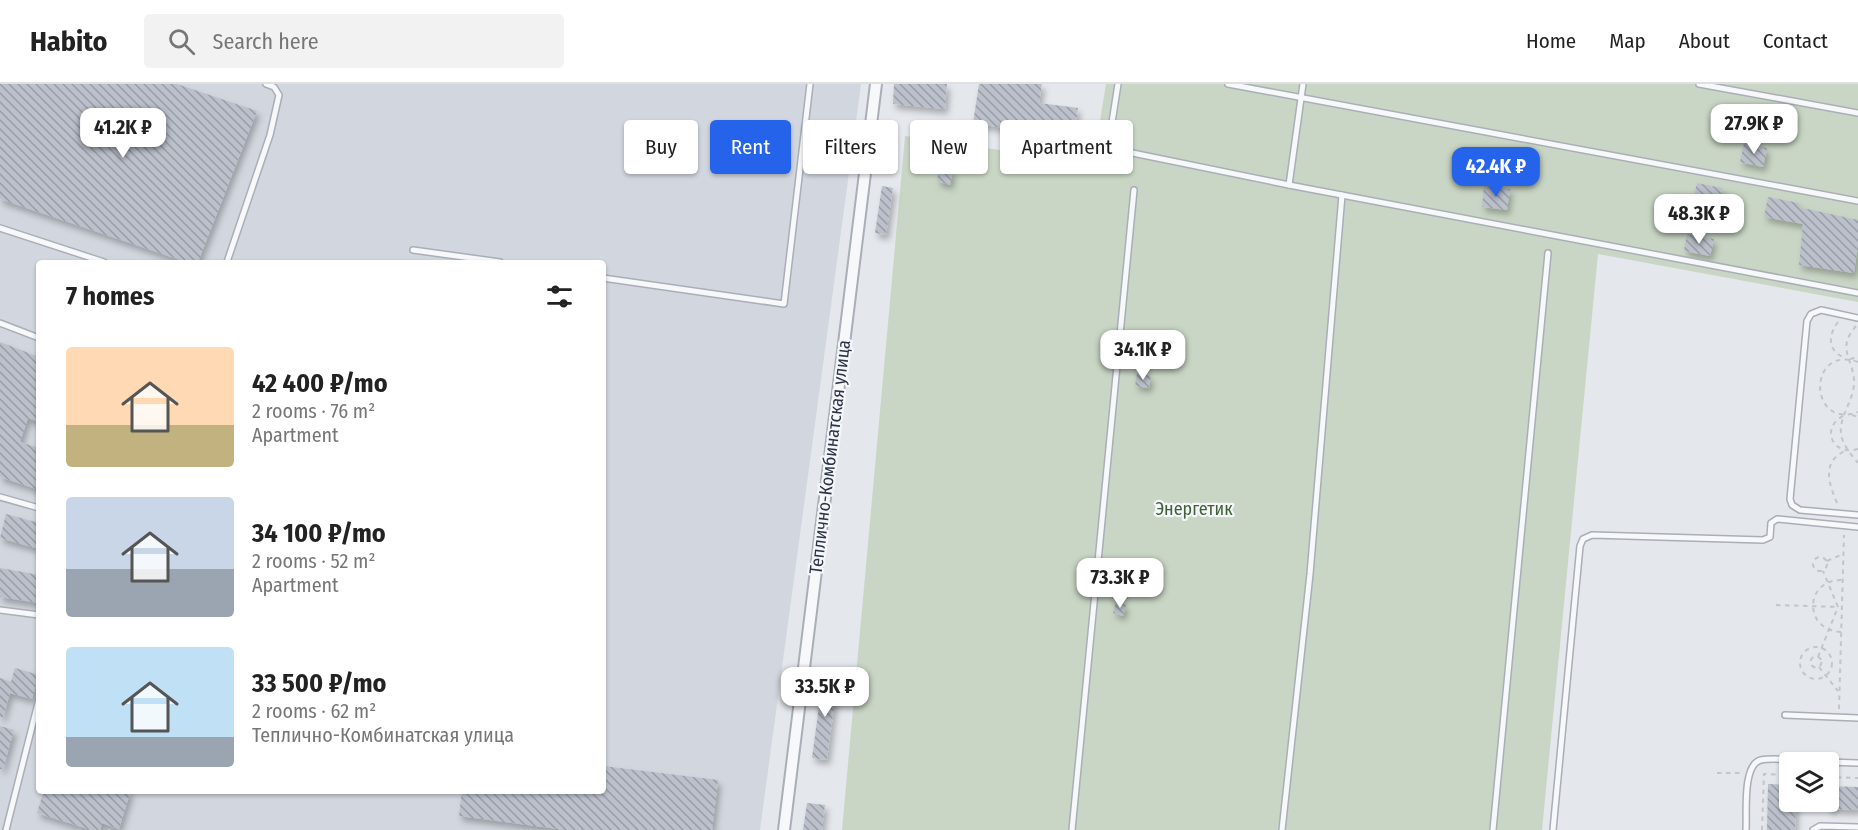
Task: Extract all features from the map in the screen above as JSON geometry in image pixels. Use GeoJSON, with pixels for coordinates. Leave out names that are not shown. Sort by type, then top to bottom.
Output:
{"type":"FeatureCollection","features":[{"type":"Feature","properties":{"kind":"street","name":"Теплично-Комбинатская улица"},"geometry":{"type":"LineString","coordinates":[[784,830],[876,84]]}},
{"type":"Feature","properties":{"kind":"lane"},"geometry":{"type":"LineString","coordinates":[[228,260],[270,135],[279,95],[274,87],[266,84]]}},
{"type":"Feature","properties":{"kind":"lane"},"geometry":{"type":"LineString","coordinates":[[606,278],[784,304],[810,84]]}},
{"type":"Feature","properties":{"kind":"lane"},"geometry":{"type":"LineString","coordinates":[[1118,84],[1108,148],[1858,293]]}},
{"type":"Feature","properties":{"kind":"lane"},"geometry":{"type":"LineString","coordinates":[[1228,84],[1858,201]]}},
{"type":"Feature","properties":{"kind":"lane"},"geometry":{"type":"LineString","coordinates":[[1289,184],[1303,84]]}},
{"type":"Feature","properties":{"kind":"lane"},"geometry":{"type":"LineString","coordinates":[[1699,84],[1858,113]]}},
{"type":"Feature","properties":{"kind":"lane"},"geometry":{"type":"LineString","coordinates":[[1072,830],[1134,190]]}},
{"type":"Feature","properties":{"kind":"lane"},"geometry":{"type":"LineString","coordinates":[[1282,830],[1310,574],[1342,195]]}},
{"type":"Feature","properties":{"kind":"lane"},"geometry":{"type":"LineString","coordinates":[[0,228],[98,260]]}},
{"type":"Feature","properties":{"kind":"lane"},"geometry":{"type":"LineString","coordinates":[[413,250],[486,260]]}},
{"type":"Feature","properties":{"kind":"lane"},"geometry":{"type":"LineString","coordinates":[[1493,830],[1548,253]]}},
{"type":"Feature","properties":{"kind":"lane"},"geometry":{"type":"LineString","coordinates":[[1858,318],[1821,310],[1815,311],[1806,321],[1790,499],[1792,505],[1800,510],[1858,515]]}},
{"type":"Feature","properties":{"kind":"lane"},"geometry":{"type":"LineString","coordinates":[[0,323],[36,337]]}},
{"type":"Feature","properties":{"kind":"lane"},"geometry":{"type":"LineString","coordinates":[[0,498],[36,507]]}},
{"type":"Feature","properties":{"kind":"lane"},"geometry":{"type":"LineString","coordinates":[[1553,830],[1580,546],[1583,539],[1592,535],[1763,540],[1770,537],[1771,524],[1777,519],[1858,527]]}},
{"type":"Feature","properties":{"kind":"lane"},"geometry":{"type":"LineString","coordinates":[[0,610],[36,615]]}},
{"type":"Feature","properties":{"kind":"lane"},"geometry":{"type":"LineString","coordinates":[[6,830],[36,711]]}},
{"type":"Feature","properties":{"kind":"lane"},"geometry":{"type":"LineString","coordinates":[[1785,715],[1858,718]]}},
{"type":"Feature","properties":{"kind":"lane"},"geometry":{"type":"LineString","coordinates":[[1746,830],[1748,775],[1752,765],[1761,760],[1779,761]]}},
{"type":"Feature","properties":{"kind":"lane"},"geometry":{"type":"LineString","coordinates":[[1839,762],[1858,763]]}},
{"type":"Feature","properties":{"kind":"lane"},"geometry":{"type":"LineString","coordinates":[[1813,830],[1820,826],[1858,826]]}},
{"type":"Feature","properties":{"kind":"path"},"geometry":{"type":"LineString","coordinates":[[1844,315],[1831,332],[1830,339],[1835,352],[1858,362]]}},
{"type":"Feature","properties":{"kind":"path"},"geometry":{"type":"LineString","coordinates":[[1858,324],[1847,339],[1847,359],[1853,373],[1854,386],[1841,432],[1847,451],[1858,463]]}},
{"type":"Feature","properties":{"kind":"path"},"geometry":{"type":"LineString","coordinates":[[1858,357],[1833,363],[1826,368],[1822,374],[1819,389],[1824,403],[1830,409],[1858,417]]}},
{"type":"Feature","properties":{"kind":"path"},"geometry":{"type":"LineString","coordinates":[[1847,451],[1833,442],[1831,432],[1834,422],[1845,415],[1858,412]]}},
{"type":"Feature","properties":{"kind":"path"},"geometry":{"type":"LineString","coordinates":[[1842,514],[1830,486],[1828,474],[1832,462],[1840,453],[1858,449]]}},
{"type":"Feature","properties":{"kind":"path"},"geometry":{"type":"LineString","coordinates":[[1838,717],[1840,607],[1845,526]]}},
{"type":"Feature","properties":{"kind":"path"},"geometry":{"type":"LineString","coordinates":[[1827,561],[1844,554]]}},
{"type":"Feature","properties":{"kind":"path"},"geometry":{"type":"LineString","coordinates":[[1823,571],[1816,571],[1813,562],[1818,557],[1827,561]]}},
{"type":"Feature","properties":{"kind":"path"},"geometry":{"type":"LineString","coordinates":[[1823,571],[1826,569],[1827,561]]}},
{"type":"Feature","properties":{"kind":"path"},"geometry":{"type":"LineString","coordinates":[[1823,571],[1840,607]]}},
{"type":"Feature","properties":{"kind":"path"},"geometry":{"type":"LineString","coordinates":[[1841,632],[1829,630],[1817,620],[1813,606],[1817,591],[1827,582],[1843,580]]}},
{"type":"Feature","properties":{"kind":"path"},"geometry":{"type":"LineString","coordinates":[[1776,605],[1840,607]]}},
{"type":"Feature","properties":{"kind":"path"},"geometry":{"type":"LineString","coordinates":[[1819,667],[1821,660],[1818,657],[1821,648],[1840,607]]}},
{"type":"Feature","properties":{"kind":"path"},"geometry":{"type":"LineString","coordinates":[[1810,648],[1821,648],[1831,658],[1831,668],[1826,676],[1810,678],[1802,671],[1800,660],[1810,648]]}},
{"type":"Feature","properties":{"kind":"path"},"geometry":{"type":"LineString","coordinates":[[1818,657],[1812,658],[1810,663],[1814,668],[1819,667]]}},
{"type":"Feature","properties":{"kind":"path"},"geometry":{"type":"LineString","coordinates":[[1819,667],[1839,693]]}},
{"type":"Feature","properties":{"kind":"path"},"geometry":{"type":"LineString","coordinates":[[1762,830],[1764,774],[1779,775]]}},
{"type":"Feature","properties":{"kind":"path"},"geometry":{"type":"LineString","coordinates":[[1839,777],[1858,778]]}},
{"type":"Feature","properties":{"kind":"shaded area"},"geometry":{"type":"Polygon","coordinates":[[[0,84],[861,84],[856,120],[803,120],[803,174],[849,174],[760,830],[0,830],[0,84]]]}},
{"type":"Feature","properties":{"kind":"green space","name":"Энергетик"},"geometry":{"type":"Polygon","coordinates":[[[1106,84],[1858,84],[1858,302],[1598,254],[1542,830],[842,830],[905,136],[910,137],[910,174],[988,174],[988,148],[1000,150],[1000,174],[1133,174],[1133,120],[1100,120],[1106,84]]]}},
{"type":"Feature","properties":{"kind":"building"},"geometry":{"type":"Polygon","coordinates":[[[0,84],[177,84],[257,111],[199,260],[180,260],[0,199],[0,84]]]}},
{"type":"Feature","properties":{"kind":"building"},"geometry":{"type":"Polygon","coordinates":[[[894,84],[947,84],[945,109],[893,104],[894,84]]]}},
{"type":"Feature","properties":{"kind":"building"},"geometry":{"type":"Polygon","coordinates":[[[979,84],[1042,84],[1039,103],[1078,108],[1076,120],[1000,120],[1000,128],[988,126],[988,120],[973,120],[979,84]]]}},
{"type":"Feature","properties":{"kind":"building"},"geometry":{"type":"Polygon","coordinates":[[[1744,143],[1767,148],[1763,167],[1740,162],[1744,143]]]}},
{"type":"Feature","properties":{"kind":"building"},"geometry":{"type":"Polygon","coordinates":[[[938,174],[952,174],[950,185],[937,181],[938,174]]]}},
{"type":"Feature","properties":{"kind":"building"},"geometry":{"type":"Polygon","coordinates":[[[1697,183],[1722,188],[1719,202],[1694,197],[1697,183]]]}},
{"type":"Feature","properties":{"kind":"building"},"geometry":{"type":"Polygon","coordinates":[[[882,186],[893,188],[886,235],[875,233],[882,186]]]}},
{"type":"Feature","properties":{"kind":"building"},"geometry":{"type":"Polygon","coordinates":[[[1484,186],[1510,189],[1507,210],[1482,207],[1484,186]]]}},
{"type":"Feature","properties":{"kind":"building"},"geometry":{"type":"Polygon","coordinates":[[[1768,197],[1799,203],[1798,207],[1858,220],[1858,245],[1854,273],[1799,265],[1803,224],[1764,217],[1768,197]]]}},
{"type":"Feature","properties":{"kind":"building"},"geometry":{"type":"Polygon","coordinates":[[[1664,205],[1689,209],[1686,224],[1662,219],[1664,205]]]}},
{"type":"Feature","properties":{"kind":"building"},"geometry":{"type":"Polygon","coordinates":[[[1687,234],[1714,239],[1710,256],[1684,251],[1687,234]]]}},
{"type":"Feature","properties":{"kind":"building"},"geometry":{"type":"Polygon","coordinates":[[[0,342],[36,356],[36,421],[28,418],[20,442],[36,447],[36,489],[0,477],[0,342]]]}},
{"type":"Feature","properties":{"kind":"building"},"geometry":{"type":"Polygon","coordinates":[[[1137,373],[1151,376],[1149,388],[1135,386],[1137,373]]]}},
{"type":"Feature","properties":{"kind":"building"},"geometry":{"type":"Polygon","coordinates":[[[6,514],[36,522],[36,548],[0,538],[6,514]]]}},
{"type":"Feature","properties":{"kind":"building"},"geometry":{"type":"Polygon","coordinates":[[[0,568],[36,574],[36,603],[0,597],[0,568]]]}},
{"type":"Feature","properties":{"kind":"building"},"geometry":{"type":"Polygon","coordinates":[[[1116,602],[1126,605],[1123,616],[1113,613],[1116,602]]]}},
{"type":"Feature","properties":{"kind":"building"},"geometry":{"type":"Polygon","coordinates":[[[15,668],[36,674],[32,699],[10,693],[3,717],[0,717],[0,678],[11,682],[15,668]]]}},
{"type":"Feature","properties":{"kind":"building"},"geometry":{"type":"Polygon","coordinates":[[[823,676],[838,677],[827,760],[812,758],[823,676]]]}},
{"type":"Feature","properties":{"kind":"building"},"geometry":{"type":"Polygon","coordinates":[[[0,726],[14,730],[3,769],[0,769],[0,726]]]}},
{"type":"Feature","properties":{"kind":"building"},"geometry":{"type":"Polygon","coordinates":[[[606,766],[718,780],[712,830],[566,830],[459,816],[462,794],[606,794],[606,766]]]}},
{"type":"Feature","properties":{"kind":"building"},"geometry":{"type":"Polygon","coordinates":[[[1768,784],[1779,784],[1779,812],[1796,812],[1795,830],[1767,830],[1768,784]]]}},
{"type":"Feature","properties":{"kind":"building"},"geometry":{"type":"Polygon","coordinates":[[[1839,786],[1858,787],[1858,810],[1839,809],[1839,786]]]}},
{"type":"Feature","properties":{"kind":"building"},"geometry":{"type":"Polygon","coordinates":[[[43,794],[130,794],[119,829],[102,823],[100,830],[91,830],[37,813],[43,794]]]}},
{"type":"Feature","properties":{"kind":"building"},"geometry":{"type":"Polygon","coordinates":[[[807,803],[825,805],[822,830],[803,830],[807,803]]]}}]}
